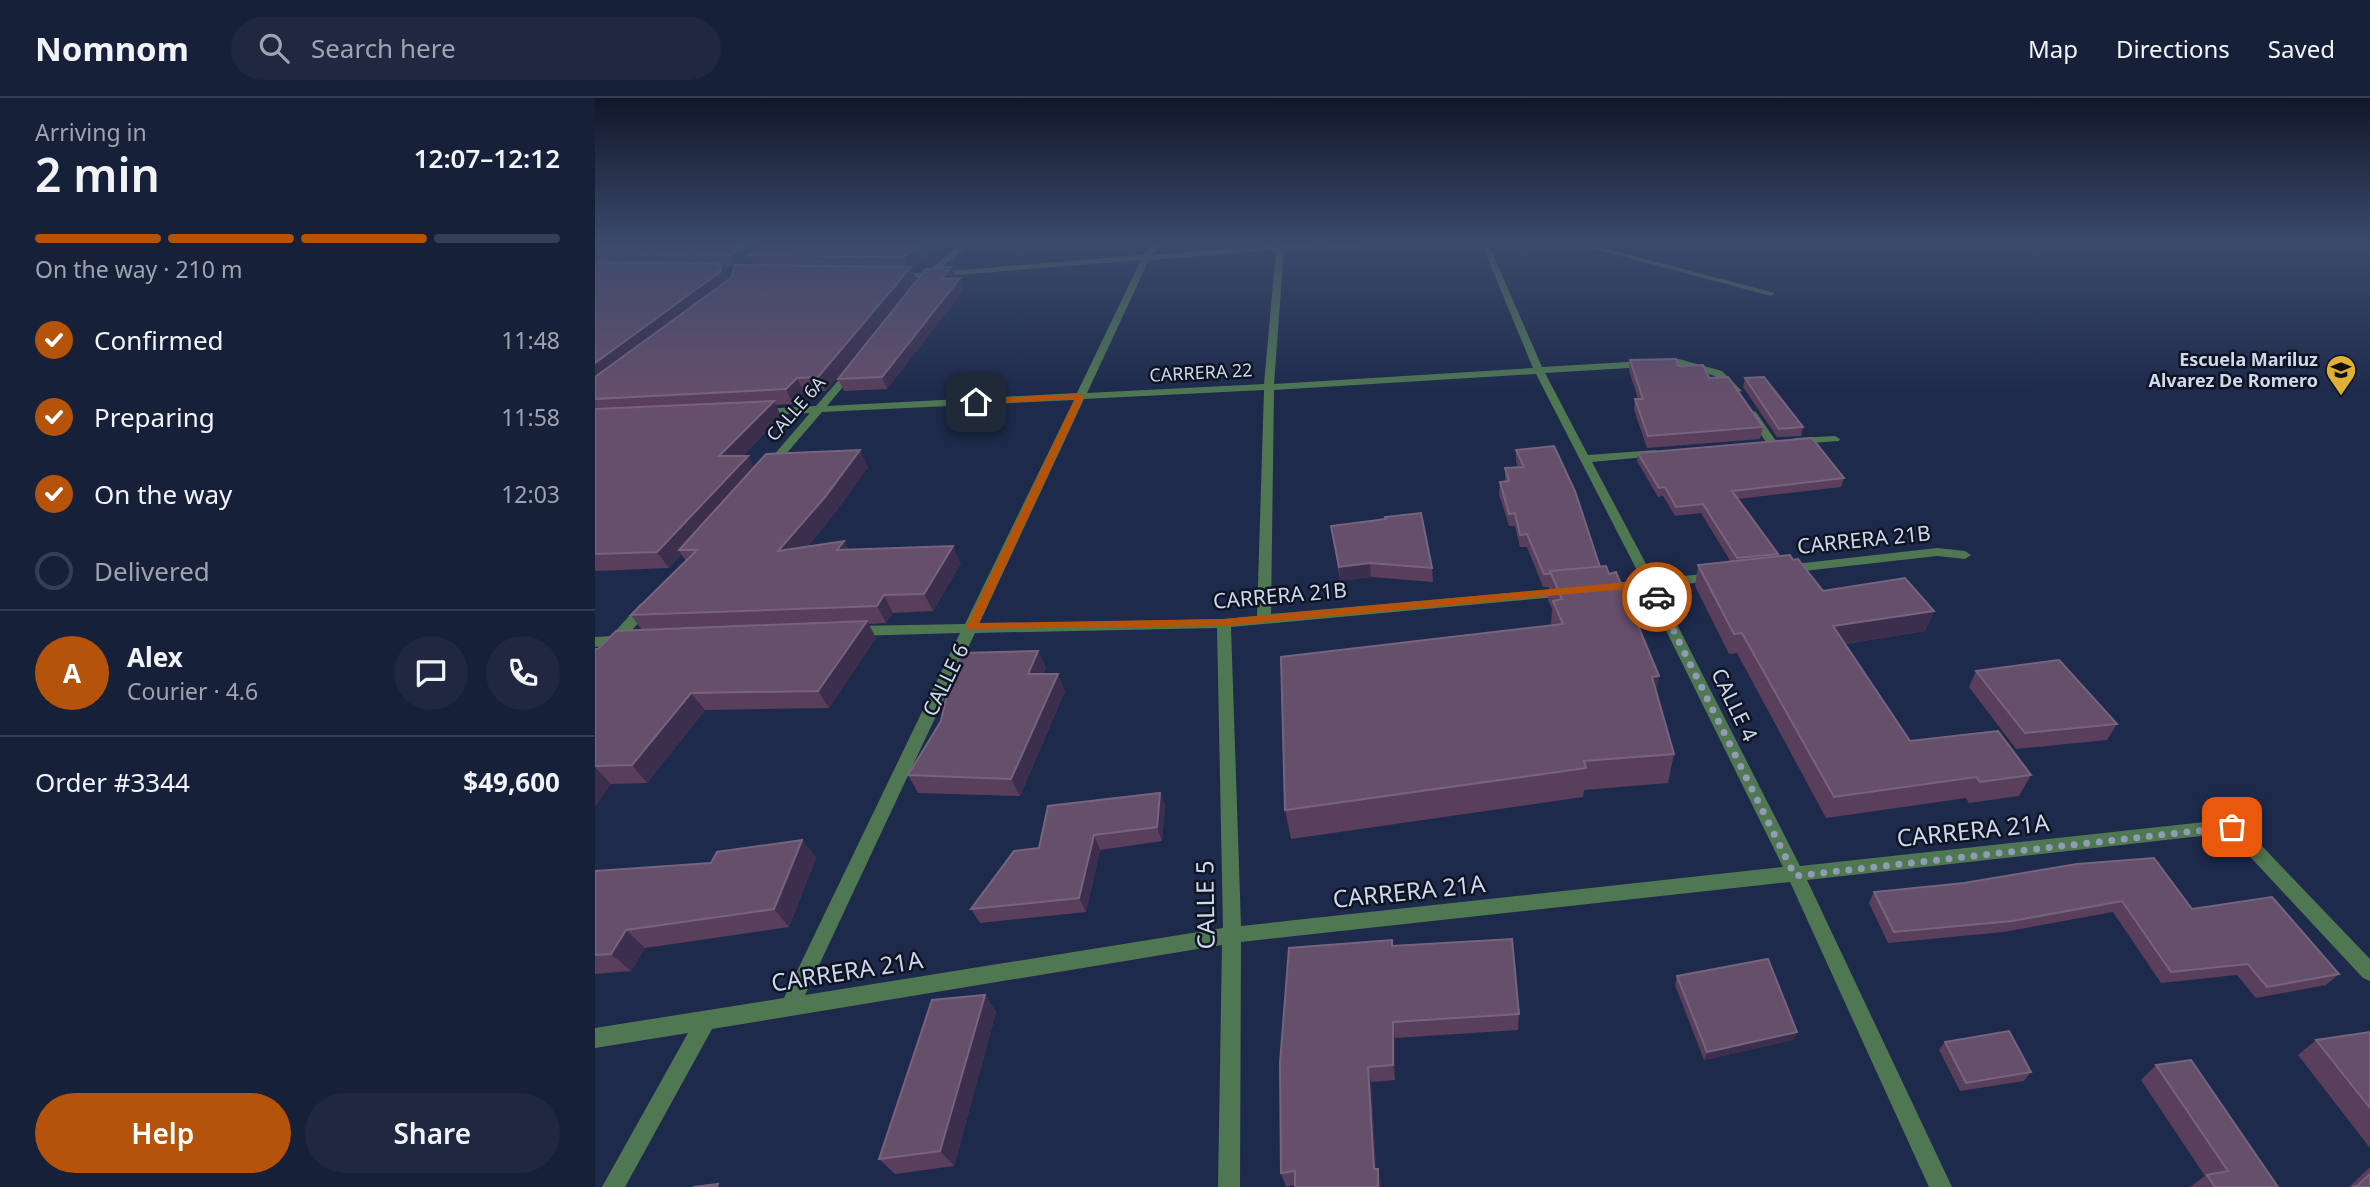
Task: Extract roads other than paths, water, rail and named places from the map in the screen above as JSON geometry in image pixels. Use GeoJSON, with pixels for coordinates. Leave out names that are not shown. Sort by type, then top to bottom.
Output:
{"type":"FeatureCollection","features":[{"type":"Feature","properties":{"kind":"street","name":"CALLE 6"},"geometry":{"type":"LineString","coordinates":[[790,1006],[1130,293]]}},
{"type":"Feature","properties":{"kind":"street"},"geometry":{"type":"LineString","coordinates":[[1264,620],[1269,387],[1279,293]]}},
{"type":"Feature","properties":{"kind":"street","name":"CALLE 4"},"geometry":{"type":"LineString","coordinates":[[1506,293],[1538,369],[1650,584],[1795,876],[1941,1187]]}},
{"type":"Feature","properties":{"kind":"street","name":"CALLE 6A"},"geometry":{"type":"LineString","coordinates":[[758,480],[820,410],[861,358]]}},
{"type":"Feature","properties":{"kind":"street","name":"CARRERA 22"},"geometry":{"type":"LineString","coordinates":[[754,412],[1269,387],[1679,362],[1709,368],[1728,378],[1772,443]]}},
{"type":"Feature","properties":{"kind":"street"},"geometry":{"type":"LineString","coordinates":[[1758,444],[1835,439]]}},
{"type":"Feature","properties":{"kind":"street"},"geometry":{"type":"LineString","coordinates":[[1584,459],[1665,452]]}},
{"type":"Feature","properties":{"kind":"street","name":"CARRERA 21B"},"geometry":{"type":"LineString","coordinates":[[1773,570],[1937,552],[1965,555]]}},
{"type":"Feature","properties":{"kind":"street","name":"CARRERA 21B"},"geometry":{"type":"LineString","coordinates":[[834,632],[1224,623],[1732,575]]}},
{"type":"Feature","properties":{"kind":"street"},"geometry":{"type":"LineString","coordinates":[[595,663],[651,600]]}},
{"type":"Feature","properties":{"kind":"street","name":"CALLE 5"},"geometry":{"type":"LineString","coordinates":[[1224,623],[1232,935],[1229,1187]]}},
{"type":"Feature","properties":{"kind":"street"},"geometry":{"type":"LineString","coordinates":[[595,642],[642,640]]}},
{"type":"Feature","properties":{"kind":"street","name":"CARRERA 21A"},"geometry":{"type":"LineString","coordinates":[[595,1038],[1232,935],[2232,827],[2370,972]]}},
{"type":"Feature","properties":{"kind":"street"},"geometry":{"type":"LineString","coordinates":[[613,1187],[706,1020]]}},
{"type":"Feature","properties":{"kind":"place","name":"Escuela Mariluz Alvarez De Romero"},"geometry":{"type":"Point","coordinates":[2341,397]}}]}
